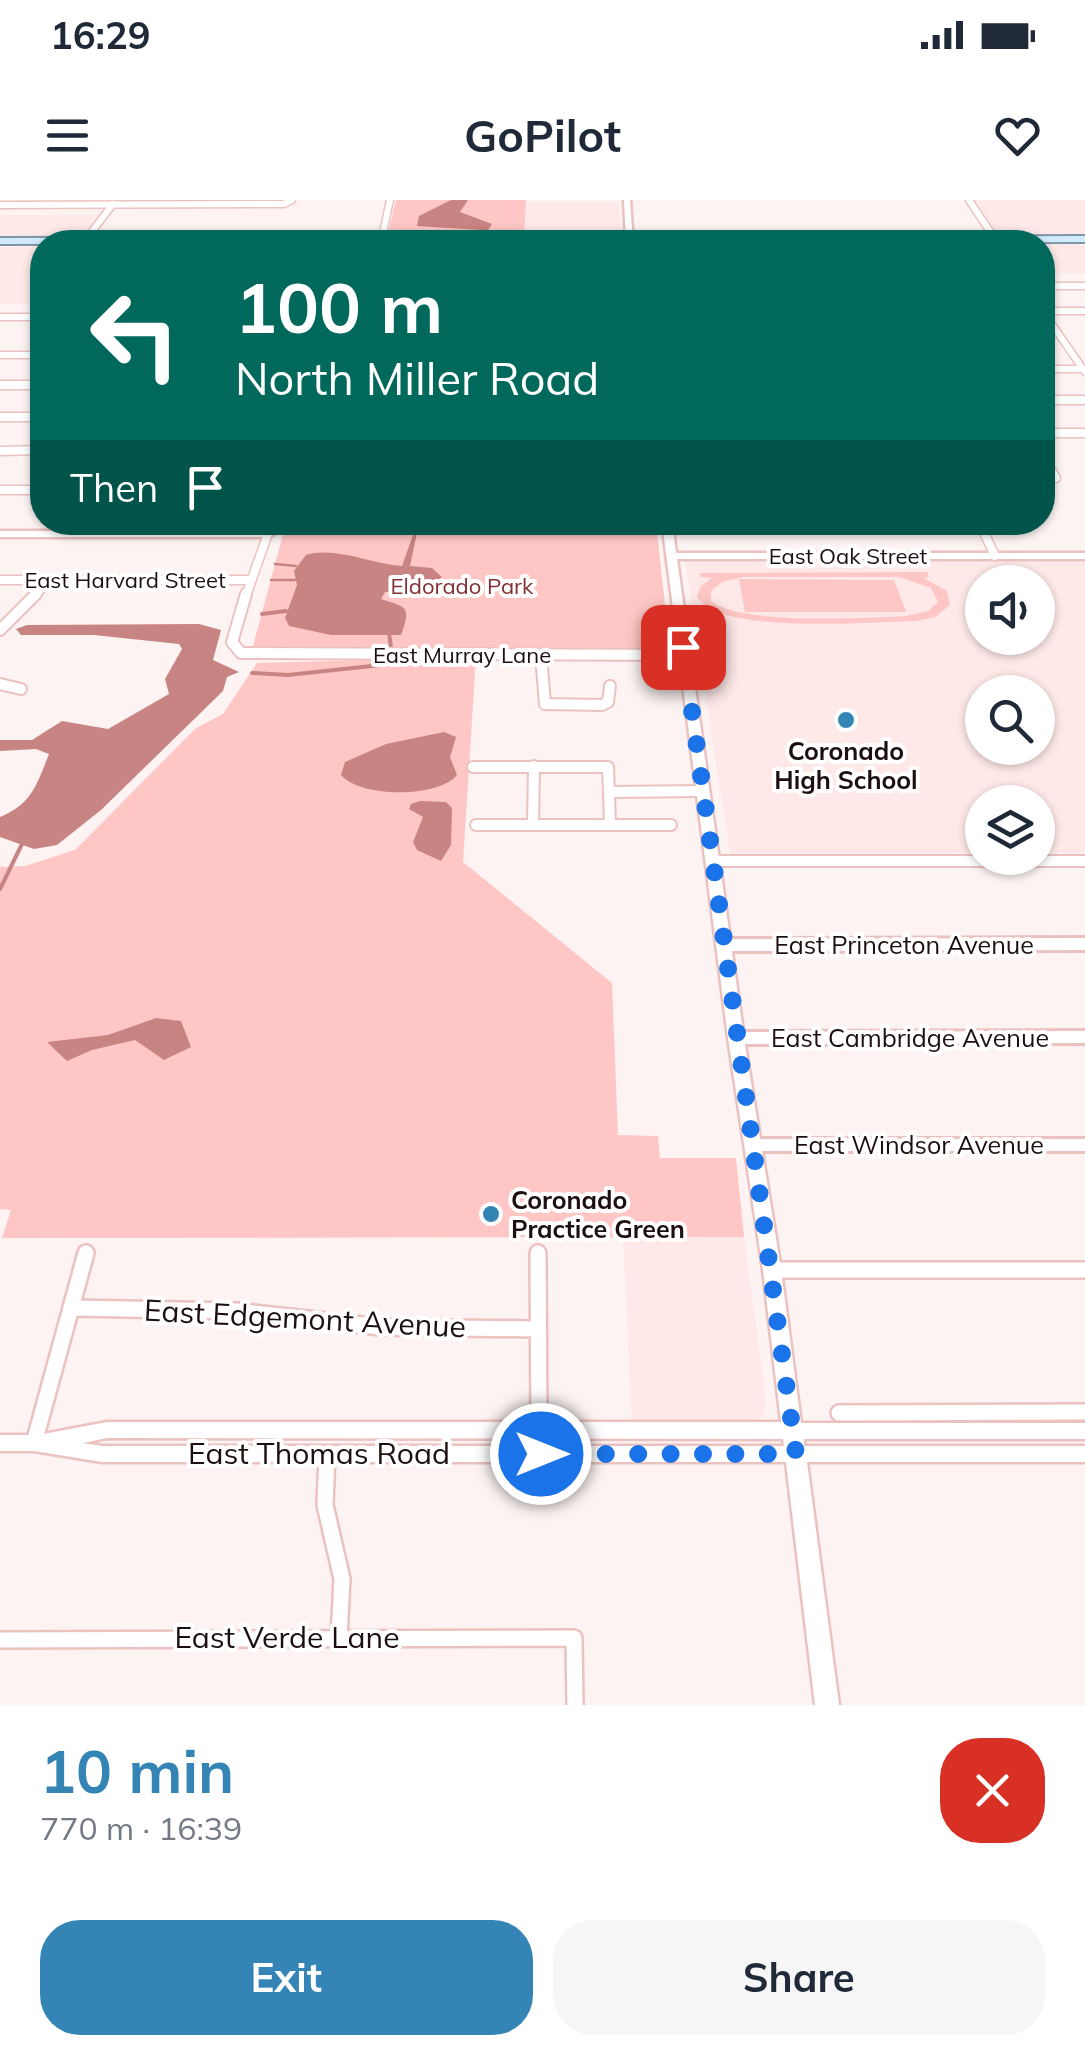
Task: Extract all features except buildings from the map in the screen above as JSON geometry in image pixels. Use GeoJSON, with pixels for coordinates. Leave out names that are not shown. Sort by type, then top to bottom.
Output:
{"type":"FeatureCollection","features":[{"type":"Feature","properties":{"kind":"main road"},"geometry":{"type":"LineString","coordinates":[[1055,241],[1085,241]]}},
{"type":"Feature","properties":{"kind":"main road"},"geometry":{"type":"LineString","coordinates":[[1055,243],[1085,241]]}},
{"type":"Feature","properties":{"kind":"main road"},"geometry":{"type":"LineString","coordinates":[[0,243],[30,243]]}},
{"type":"Feature","properties":{"kind":"main road"},"geometry":{"type":"LineString","coordinates":[[0,243],[30,244]]}},
{"type":"Feature","properties":{"kind":"street"},"geometry":{"type":"LineString","coordinates":[[384,230],[390,200]]}},
{"type":"Feature","properties":{"kind":"street"},"geometry":{"type":"LineString","coordinates":[[627,200],[629,230]]}},
{"type":"Feature","properties":{"kind":"street"},"geometry":{"type":"LineString","coordinates":[[970,200],[989,230]]}},
{"type":"Feature","properties":{"kind":"street"},"geometry":{"type":"LineString","coordinates":[[0,205],[290,202]]}},
{"type":"Feature","properties":{"kind":"street"},"geometry":{"type":"LineString","coordinates":[[94,230],[113,204]]}},
{"type":"Feature","properties":{"kind":"street"},"geometry":{"type":"LineString","coordinates":[[1055,286],[1085,286]]}},
{"type":"Feature","properties":{"kind":"street"},"geometry":{"type":"LineString","coordinates":[[1055,311],[1085,311]]}},
{"type":"Feature","properties":{"kind":"street"},"geometry":{"type":"LineString","coordinates":[[0,317],[30,318]]}},
{"type":"Feature","properties":{"kind":"street"},"geometry":{"type":"LineString","coordinates":[[1055,328],[1084,370]]}},
{"type":"Feature","properties":{"kind":"street"},"geometry":{"type":"LineString","coordinates":[[0,355],[30,355]]}},
{"type":"Feature","properties":{"kind":"street"},"geometry":{"type":"LineString","coordinates":[[1055,369],[1084,370]]}},
{"type":"Feature","properties":{"kind":"street"},"geometry":{"type":"LineString","coordinates":[[0,385],[30,385]]}},
{"type":"Feature","properties":{"kind":"street"},"geometry":{"type":"LineString","coordinates":[[1055,400],[1085,400]]}},
{"type":"Feature","properties":{"kind":"street"},"geometry":{"type":"LineString","coordinates":[[0,416],[30,416]]}},
{"type":"Feature","properties":{"kind":"street"},"geometry":{"type":"LineString","coordinates":[[1055,433],[1085,433]]}},
{"type":"Feature","properties":{"kind":"street"},"geometry":{"type":"LineString","coordinates":[[0,451],[30,450]]}},
{"type":"Feature","properties":{"kind":"street"},"geometry":{"type":"LineString","coordinates":[[0,490],[30,490]]}},
{"type":"Feature","properties":{"kind":"street"},"geometry":{"type":"LineString","coordinates":[[0,534],[30,532]]}},
{"type":"Feature","properties":{"kind":"street"},"geometry":{"type":"LineString","coordinates":[[250,580],[267,535]]}},
{"type":"Feature","properties":{"kind":"street"},"geometry":{"type":"LineString","coordinates":[[669,535],[736,1038],[772,1270],[827,1705]]}},
{"type":"Feature","properties":{"kind":"street"},"geometry":{"type":"LineString","coordinates":[[985,535],[995,556]]}},
{"type":"Feature","properties":{"kind":"street","name":"East Oak Street"},"geometry":{"type":"LineString","coordinates":[[672,556],[1085,556]]}},
{"type":"Feature","properties":{"kind":"street","name":"East Harvard Street"},"geometry":{"type":"LineString","coordinates":[[0,580],[250,580]]}},
{"type":"Feature","properties":{"kind":"street"},"geometry":{"type":"LineString","coordinates":[[0,630],[50,580]]}},
{"type":"Feature","properties":{"kind":"street","name":"East Murray Lane"},"geometry":{"type":"LineString","coordinates":[[250,580],[232,642],[240,653],[684,656]]}},
{"type":"Feature","properties":{"kind":"street"},"geometry":{"type":"LineString","coordinates":[[541,656],[542,700],[546,704],[602,705],[608,702],[610,686]]}},
{"type":"Feature","properties":{"kind":"street"},"geometry":{"type":"LineString","coordinates":[[0,684],[21,688]]}},
{"type":"Feature","properties":{"kind":"street"},"geometry":{"type":"LineString","coordinates":[[473,766],[608,767],[610,825]]}},
{"type":"Feature","properties":{"kind":"street"},"geometry":{"type":"LineString","coordinates":[[533,825],[534,766]]}},
{"type":"Feature","properties":{"kind":"street"},"geometry":{"type":"LineString","coordinates":[[609,792],[702,791]]}},
{"type":"Feature","properties":{"kind":"street"},"geometry":{"type":"LineString","coordinates":[[476,825],[671,826]]}},
{"type":"Feature","properties":{"kind":"street"},"geometry":{"type":"LineString","coordinates":[[712,860],[1085,861]]}},
{"type":"Feature","properties":{"kind":"street","name":"East Princeton Avenue"},"geometry":{"type":"LineString","coordinates":[[724,945],[1085,944]]}},
{"type":"Feature","properties":{"kind":"street","name":"East Cambridge Avenue"},"geometry":{"type":"LineString","coordinates":[[736,1038],[1085,1038]]}},
{"type":"Feature","properties":{"kind":"street","name":"East Windsor Avenue"},"geometry":{"type":"LineString","coordinates":[[753,1146],[1085,1145]]}},
{"type":"Feature","properties":{"kind":"street"},"geometry":{"type":"LineString","coordinates":[[34,1443],[86,1252]]}},
{"type":"Feature","properties":{"kind":"street"},"geometry":{"type":"LineString","coordinates":[[538,1253],[539,1431]]}},
{"type":"Feature","properties":{"kind":"street"},"geometry":{"type":"LineString","coordinates":[[772,1270],[1085,1270]]}},
{"type":"Feature","properties":{"kind":"street","name":"East Edgemont Avenue"},"geometry":{"type":"LineString","coordinates":[[71,1308],[236,1312],[380,1326],[538,1329]]}},
{"type":"Feature","properties":{"kind":"street","name":"East Thomas Road"},"geometry":{"type":"LineString","coordinates":[[0,1443],[34,1443],[102,1454],[327,1454],[795,1443],[955,1422],[1085,1412]]}},
{"type":"Feature","properties":{"kind":"street","name":"East Thomas Road"},"geometry":{"type":"LineString","coordinates":[[838,1413],[1085,1431]]}},
{"type":"Feature","properties":{"kind":"street","name":"East Thomas Road"},"geometry":{"type":"LineString","coordinates":[[34,1443],[107,1430],[539,1431],[1085,1454]]}},
{"type":"Feature","properties":{"kind":"street"},"geometry":{"type":"LineString","coordinates":[[327,1454],[325,1504],[342,1579],[339,1638]]}},
{"type":"Feature","properties":{"kind":"street","name":"East Verde Lane"},"geometry":{"type":"LineString","coordinates":[[0,1640],[574,1638],[574,1705]]}},
{"type":"Feature","properties":{"kind":"shaded area"},"geometry":{"type":"Polygon","coordinates":[[[451,200],[468,200],[460,212],[492,224],[488,230],[417,226],[419,216],[451,200]]]}},
{"type":"Feature","properties":{"kind":"shaded area"},"geometry":{"type":"Polygon","coordinates":[[[975,200],[1085,200],[1085,238],[1055,238],[1055,230],[993,230],[975,200]]]}},
{"type":"Feature","properties":{"kind":"shaded area"},"geometry":{"type":"Polygon","coordinates":[[[526,202],[619,202],[621,230],[524,230],[526,202]]]}},
{"type":"Feature","properties":{"kind":"shaded area"},"geometry":{"type":"Polygon","coordinates":[[[0,215],[100,215],[87,230],[30,230],[30,239],[0,239],[0,215]]]}},
{"type":"Feature","properties":{"kind":"shaded area"},"geometry":{"type":"Polygon","coordinates":[[[1055,245],[1085,245],[1085,273],[1055,273],[1055,245]]]}},
{"type":"Feature","properties":{"kind":"shaded area"},"geometry":{"type":"Polygon","coordinates":[[[0,247],[30,247],[30,304],[0,304],[0,247]]]}},
{"type":"Feature","properties":{"kind":"shaded area"},"geometry":{"type":"Polygon","coordinates":[[[413,535],[416,535],[410,566],[432,568],[442,577],[423,591],[385,592],[381,599],[401,606],[406,613],[401,635],[331,635],[289,626],[285,618],[297,585],[294,571],[306,555],[341,554],[402,566],[413,535]]]}},
{"type":"Feature","properties":{"kind":"shaded area","name":"Coronado High School"},"geometry":{"type":"Polygon","coordinates":[[[685,562],[1085,562],[1085,853],[1055,853],[1055,785],[965,785],[965,853],[730,853],[685,562]]]}},
{"type":"Feature","properties":{"kind":"shaded area"},"geometry":{"type":"Polygon","coordinates":[[[199,624],[221,630],[213,660],[239,672],[227,677],[223,691],[101,810],[57,845],[34,849],[0,837],[0,817],[26,799],[49,754],[36,749],[0,751],[0,740],[32,740],[62,721],[108,729],[169,694],[165,679],[182,649],[179,644],[94,635],[21,635],[16,629],[27,625],[199,624]]]}},
{"type":"Feature","properties":{"kind":"shaded area"},"geometry":{"type":"Polygon","coordinates":[[[444,732],[456,737],[450,757],[457,775],[448,783],[417,791],[381,791],[351,783],[341,775],[345,762],[386,744],[444,732]]]}},
{"type":"Feature","properties":{"kind":"shaded area"},"geometry":{"type":"Polygon","coordinates":[[[420,801],[446,802],[452,808],[451,845],[441,861],[417,850],[413,842],[423,817],[409,809],[420,801]]]}},
{"type":"Feature","properties":{"kind":"shaded area"},"geometry":{"type":"Polygon","coordinates":[[[156,1018],[181,1021],[191,1047],[164,1060],[135,1040],[92,1050],[67,1061],[47,1042],[108,1035],[156,1018]]]}},
{"type":"Feature","properties":{"kind":"shaded area"},"geometry":{"type":"Polygon","coordinates":[[[744,1237],[766,1401],[764,1416],[751,1423],[632,1422],[623,1238],[744,1237]]]}},
{"type":"Feature","properties":{"kind":"green space"},"geometry":{"type":"Polygon","coordinates":[[[396,200],[526,200],[524,230],[389,230],[396,200]]]}},
{"type":"Feature","properties":{"kind":"green space","name":"Eldorado Park"},"geometry":{"type":"Polygon","coordinates":[[[283,535],[657,535],[670,650],[253,646],[283,535]]]}},
{"type":"Feature","properties":{"kind":"green space"},"geometry":{"type":"Polygon","coordinates":[[[927,572],[929,577],[924,578],[947,591],[950,605],[935,617],[916,621],[763,621],[733,617],[710,608],[697,596],[701,586],[712,578],[701,577],[700,573],[927,572]],[[743,577],[722,582],[711,591],[711,601],[748,614],[834,618],[906,616],[928,611],[938,602],[931,588],[899,577],[743,577]]]}},
{"type":"Feature","properties":{"kind":"green space"},"geometry":{"type":"Polygon","coordinates":[[[739,579],[894,580],[906,612],[745,612],[739,579]]]}},
{"type":"Feature","properties":{"kind":"green space"},"geometry":{"type":"Polygon","coordinates":[[[476,657],[463,862],[612,983],[618,1135],[658,1136],[660,1158],[736,1158],[744,1237],[2,1238],[11,1210],[0,1209],[0,867],[25,866],[75,850],[196,728],[223,714],[257,663],[476,657]]]}},
{"type":"Feature","properties":{"kind":"waterway"},"geometry":{"type":"LineString","coordinates":[[275,564],[296,566]]}},
{"type":"Feature","properties":{"kind":"waterway"},"geometry":{"type":"LineString","coordinates":[[271,580],[295,580]]}},
{"type":"Feature","properties":{"kind":"waterway"},"geometry":{"type":"LineString","coordinates":[[262,614],[286,611]]}},
{"type":"Feature","properties":{"kind":"waterway"},"geometry":{"type":"LineString","coordinates":[[389,633],[391,647]]}},
{"type":"Feature","properties":{"kind":"waterway"},"geometry":{"type":"LineString","coordinates":[[252,673],[288,675],[390,664],[391,660]]}},
{"type":"Feature","properties":{"kind":"waterway"},"geometry":{"type":"LineString","coordinates":[[0,889],[22,844]]}},
{"type":"Feature","properties":{"kind":"place","name":"Coronado High School"},"geometry":{"type":"Point","coordinates":[846,720]}},
{"type":"Feature","properties":{"kind":"place","name":"Coronado Practice Green"},"geometry":{"type":"Point","coordinates":[491,1214]}},
{"type":"Feature","properties":{"kind":"route"},"geometry":{"type":"LineString","coordinates":[[541,1454],[796,1454],[683,647]]}}]}
